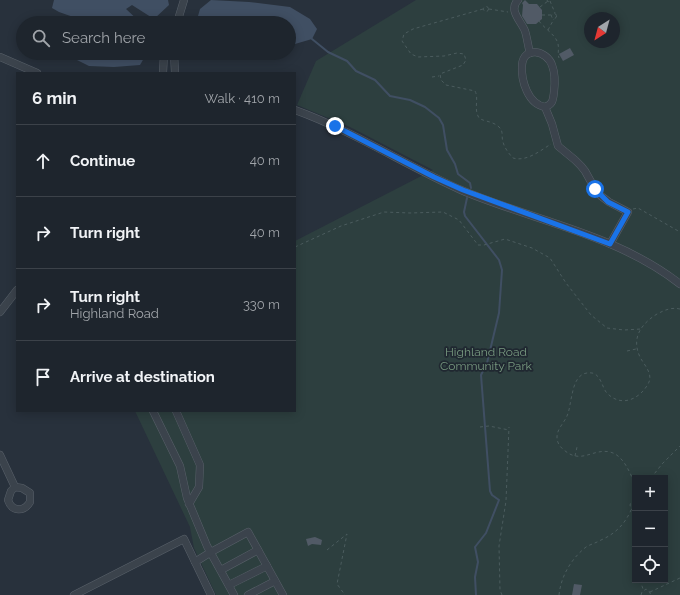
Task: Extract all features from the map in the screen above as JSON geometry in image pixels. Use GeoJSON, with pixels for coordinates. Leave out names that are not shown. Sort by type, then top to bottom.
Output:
{"type":"FeatureCollection","features":[{"type":"Feature","properties":{"kind":"street"},"geometry":{"type":"LineString","coordinates":[[180,16],[184,0]]}},
{"type":"Feature","properties":{"kind":"street"},"geometry":{"type":"LineString","coordinates":[[518,0],[514,4],[515,13],[525,30],[530,53]]}},
{"type":"Feature","properties":{"kind":"street"},"geometry":{"type":"LineString","coordinates":[[545,107],[553,100],[555,82],[553,66],[547,58],[538,53],[530,53],[526,55],[523,61],[522,70],[524,81],[530,98],[537,104],[545,107],[552,124],[558,146],[575,160],[585,171],[595,189],[601,196],[608,202],[628,212],[610,244]]}},
{"type":"Feature","properties":{"kind":"street"},"geometry":{"type":"LineString","coordinates":[[0,57],[35,72]]}},
{"type":"Feature","properties":{"kind":"street"},"geometry":{"type":"LineString","coordinates":[[163,72],[164,60]]}},
{"type":"Feature","properties":{"kind":"street"},"geometry":{"type":"LineString","coordinates":[[174,60],[175,72]]}},
{"type":"Feature","properties":{"kind":"street"},"geometry":{"type":"LineString","coordinates":[[296,110],[346,131],[434,177],[463,190],[610,244],[644,259],[680,284]]}},
{"type":"Feature","properties":{"kind":"street"},"geometry":{"type":"LineString","coordinates":[[0,312],[16,291]]}},
{"type":"Feature","properties":{"kind":"street"},"geometry":{"type":"LineString","coordinates":[[153,412],[180,466],[190,504],[207,546],[234,595]]}},
{"type":"Feature","properties":{"kind":"street"},"geometry":{"type":"LineString","coordinates":[[176,412],[200,465],[199,487],[190,504]]}},
{"type":"Feature","properties":{"kind":"street"},"geometry":{"type":"LineString","coordinates":[[0,455],[15,487]]}},
{"type":"Feature","properties":{"kind":"street"},"geometry":{"type":"LineString","coordinates":[[195,562],[248,532],[283,595]]}},
{"type":"Feature","properties":{"kind":"street"},"geometry":{"type":"LineString","coordinates":[[74,595],[184,539],[211,595]]}},
{"type":"Feature","properties":{"kind":"street"},"geometry":{"type":"LineString","coordinates":[[221,570],[258,550]]}},
{"type":"Feature","properties":{"kind":"street"},"geometry":{"type":"LineString","coordinates":[[229,585],[267,566]]}},
{"type":"Feature","properties":{"kind":"street"},"geometry":{"type":"LineString","coordinates":[[248,595],[276,581]]}},
{"type":"Feature","properties":{"kind":"path"},"geometry":{"type":"LineString","coordinates":[[540,8],[547,0],[551,0],[557,15],[547,31]]}},
{"type":"Feature","properties":{"kind":"path"},"geometry":{"type":"LineString","coordinates":[[432,77],[440,76],[442,73],[462,66],[466,60],[464,54],[457,53],[444,56],[415,56],[411,54],[402,41],[403,36],[413,29],[483,9],[486,6],[489,10]]}},
{"type":"Feature","properties":{"kind":"path"},"geometry":{"type":"LineString","coordinates":[[483,9],[486,12],[489,10],[515,13]]}},
{"type":"Feature","properties":{"kind":"path"},"geometry":{"type":"LineString","coordinates":[[542,15],[552,15],[555,13]]}},
{"type":"Feature","properties":{"kind":"path"},"geometry":{"type":"LineString","coordinates":[[552,15],[554,18]]}},
{"type":"Feature","properties":{"kind":"path"},"geometry":{"type":"LineString","coordinates":[[539,22],[558,42],[559,58]]}},
{"type":"Feature","properties":{"kind":"path"},"geometry":{"type":"LineString","coordinates":[[440,76],[442,82],[446,85],[475,91],[477,94],[476,112],[479,118],[491,122],[500,129],[503,134],[504,145],[513,158],[518,159],[531,156],[556,141]]}},
{"type":"Feature","properties":{"kind":"path"},"geometry":{"type":"LineString","coordinates":[[628,212],[638,208],[680,232]]}},
{"type":"Feature","properties":{"kind":"path"},"geometry":{"type":"LineString","coordinates":[[296,247],[341,226],[384,212],[410,214],[443,212],[459,220],[478,245],[484,246],[505,239],[532,248],[550,258],[566,283],[591,315],[607,328],[624,330],[641,329]]}},
{"type":"Feature","properties":{"kind":"path"},"geometry":{"type":"LineString","coordinates":[[632,480],[624,462],[617,455],[610,452],[581,457],[575,457],[567,453],[560,448],[557,436],[558,431],[568,415],[575,382],[581,375],[594,373],[606,392],[614,399],[630,400],[635,398],[646,388],[650,381],[650,373],[637,349],[637,340],[641,329],[648,320],[661,312],[672,308],[680,309]]}},
{"type":"Feature","properties":{"kind":"path"},"geometry":{"type":"LineString","coordinates":[[627,351],[637,349]]}},
{"type":"Feature","properties":{"kind":"path"},"geometry":{"type":"LineString","coordinates":[[480,427],[489,426],[509,430]]}},
{"type":"Feature","properties":{"kind":"path"},"geometry":{"type":"LineString","coordinates":[[502,595],[500,590],[500,546],[506,501],[509,427]]}},
{"type":"Feature","properties":{"kind":"path"},"geometry":{"type":"LineString","coordinates":[[653,475],[680,446]]}},
{"type":"Feature","properties":{"kind":"path"},"geometry":{"type":"LineString","coordinates":[[575,457],[577,447]]}},
{"type":"Feature","properties":{"kind":"path"},"geometry":{"type":"LineString","coordinates":[[559,595],[562,581],[573,560],[588,546],[602,540],[618,530],[626,520],[631,510],[630,505],[632,502]]}},
{"type":"Feature","properties":{"kind":"path"},"geometry":{"type":"LineString","coordinates":[[327,550],[347,534],[337,584],[345,595]]}},
{"type":"Feature","properties":{"kind":"path"},"geometry":{"type":"LineString","coordinates":[[644,590],[650,592],[680,578]]}},
{"type":"Feature","properties":{"kind":"path"},"geometry":{"type":"LineString","coordinates":[[641,583],[644,590]]}},
{"type":"Feature","properties":{"kind":"path"},"geometry":{"type":"LineString","coordinates":[[641,595],[644,590]]}},
{"type":"Feature","properties":{"kind":"green space","name":"Highland Road Community Park"},"geometry":{"type":"Polygon","coordinates":[[[416,0],[680,0],[680,595],[216,595],[194,548],[190,527],[135,412],[296,412],[296,240],[433,170],[350,127],[297,105],[316,61],[416,0]]]}},
{"type":"Feature","properties":{"kind":"water"},"geometry":{"type":"Polygon","coordinates":[[[54,0],[168,0],[169,5],[157,16],[149,16],[132,5],[126,9],[134,16],[70,16],[52,8],[54,0]]]}},
{"type":"Feature","properties":{"kind":"water"},"geometry":{"type":"Polygon","coordinates":[[[211,0],[249,2],[290,7],[310,19],[317,29],[312,39],[296,44],[296,16],[198,16],[200,9],[211,0]]]}},
{"type":"Feature","properties":{"kind":"water"},"geometry":{"type":"Polygon","coordinates":[[[77,60],[143,60],[140,65],[114,67],[89,66],[77,60]]]}},
{"type":"Feature","properties":{"kind":"building"},"geometry":{"type":"Polygon","coordinates":[[[525,0],[529,4],[537,4],[542,10],[542,19],[536,24],[527,24],[522,16],[522,3],[525,0]]]}},
{"type":"Feature","properties":{"kind":"building"},"geometry":{"type":"Polygon","coordinates":[[[570,48],[574,55],[563,61],[559,54],[570,48]]]}},
{"type":"Feature","properties":{"kind":"building"},"geometry":{"type":"Polygon","coordinates":[[[315,537],[322,540],[321,545],[312,544],[308,546],[306,539],[315,537]]]}},
{"type":"Feature","properties":{"kind":"building"},"geometry":{"type":"Polygon","coordinates":[[[574,584],[582,585],[580,595],[572,595],[574,584]]]}},
{"type":"Feature","properties":{"kind":"waterway"},"geometry":{"type":"LineString","coordinates":[[312,39],[328,52],[347,61],[356,71],[375,80],[390,96],[410,100],[425,107],[439,118],[443,125],[447,150],[455,164],[458,174],[470,183],[471,188]]}},
{"type":"Feature","properties":{"kind":"waterway"},"geometry":{"type":"LineString","coordinates":[[467,198],[464,212],[465,216],[499,260],[502,270],[499,313],[487,363],[481,375],[490,491],[492,495],[499,500],[486,533],[475,547],[478,562],[475,577],[476,595]]}},
{"type":"Feature","properties":{"kind":"route"},"geometry":{"type":"LineString","coordinates":[[335,126],[434,177],[463,190],[610,244],[628,212],[608,202],[595,189]]}}]}
